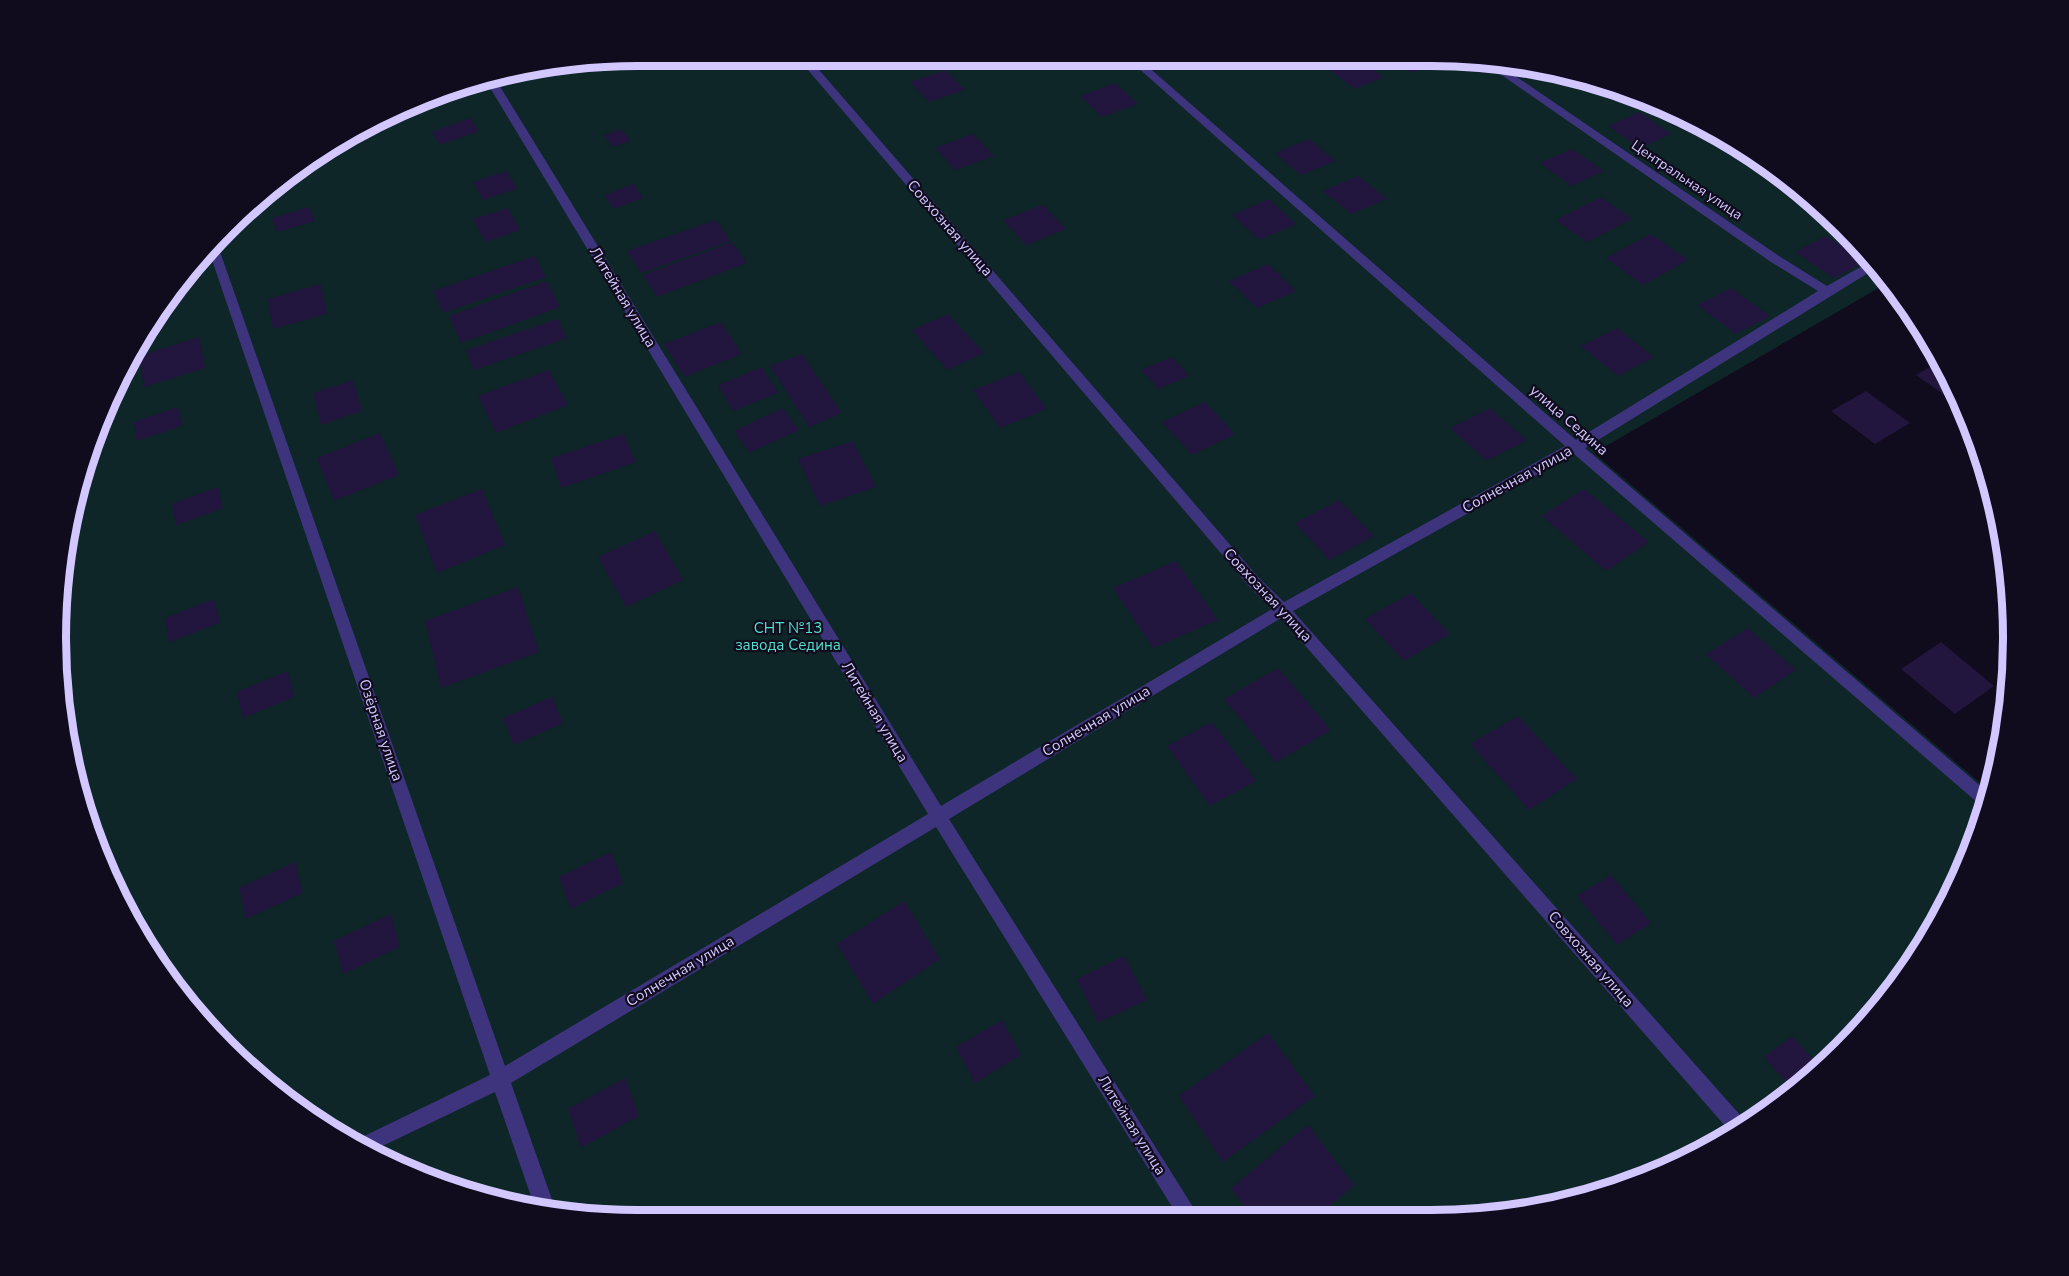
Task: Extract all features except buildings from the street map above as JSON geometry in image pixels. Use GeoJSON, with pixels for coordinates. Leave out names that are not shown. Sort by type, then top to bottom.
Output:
{"type":"FeatureCollection","features":[{"type":"Feature","properties":{"kind":"street","name":"Совхозная улица"},"geometry":{"type":"LineString","coordinates":[[810,66],[1253,581],[1283,609],[1735,1122]]}},
{"type":"Feature","properties":{"kind":"street","name":"улица Седина"},"geometry":{"type":"LineString","coordinates":[[1141,66],[1575,447],[1981,797]]}},
{"type":"Feature","properties":{"kind":"street","name":"Центральная улица"},"geometry":{"type":"LineString","coordinates":[[1500,70],[1775,259],[1827,291]]}},
{"type":"Feature","properties":{"kind":"street","name":"Литейная улица"},"geometry":{"type":"LineString","coordinates":[[494,84],[938,816],[1185,1210]]}},
{"type":"Feature","properties":{"kind":"street","name":"Озёрная улица"},"geometry":{"type":"LineString","coordinates":[[215,253],[543,1202]]}},
{"type":"Feature","properties":{"kind":"street"},"geometry":{"type":"LineString","coordinates":[[1827,291],[1867,268]]}},
{"type":"Feature","properties":{"kind":"street","name":"Солнечная улица"},"geometry":{"type":"LineString","coordinates":[[369,1142],[501,1079],[1283,609],[1575,447],[1827,291]]}},
{"type":"Feature","properties":{"kind":"green space","name":"СНТ №13 завода Седина"},"geometry":{"type":"Polygon","coordinates":[[[638,66],[1431,66],[1468,67],[1543,77],[1615,96],[1684,125],[1749,162],[1808,208],[1861,261],[1882,286],[1594,453],[1984,786],[1973,822],[1944,891],[1907,956],[1861,1015],[1808,1068],[1749,1114],[1684,1151],[1615,1180],[1543,1199],[1468,1209],[1431,1210],[638,1210],[601,1209],[526,1199],[454,1180],[385,1151],[320,1114],[261,1068],[208,1015],[162,956],[125,891],[96,822],[77,750],[67,675],[66,638],[67,601],[77,526],[96,454],[110,419],[125,385],[162,320],[208,261],[234,234],[261,208],[320,162],[385,125],[419,110],[454,96],[526,77],[601,67],[638,66]]]}}]}
